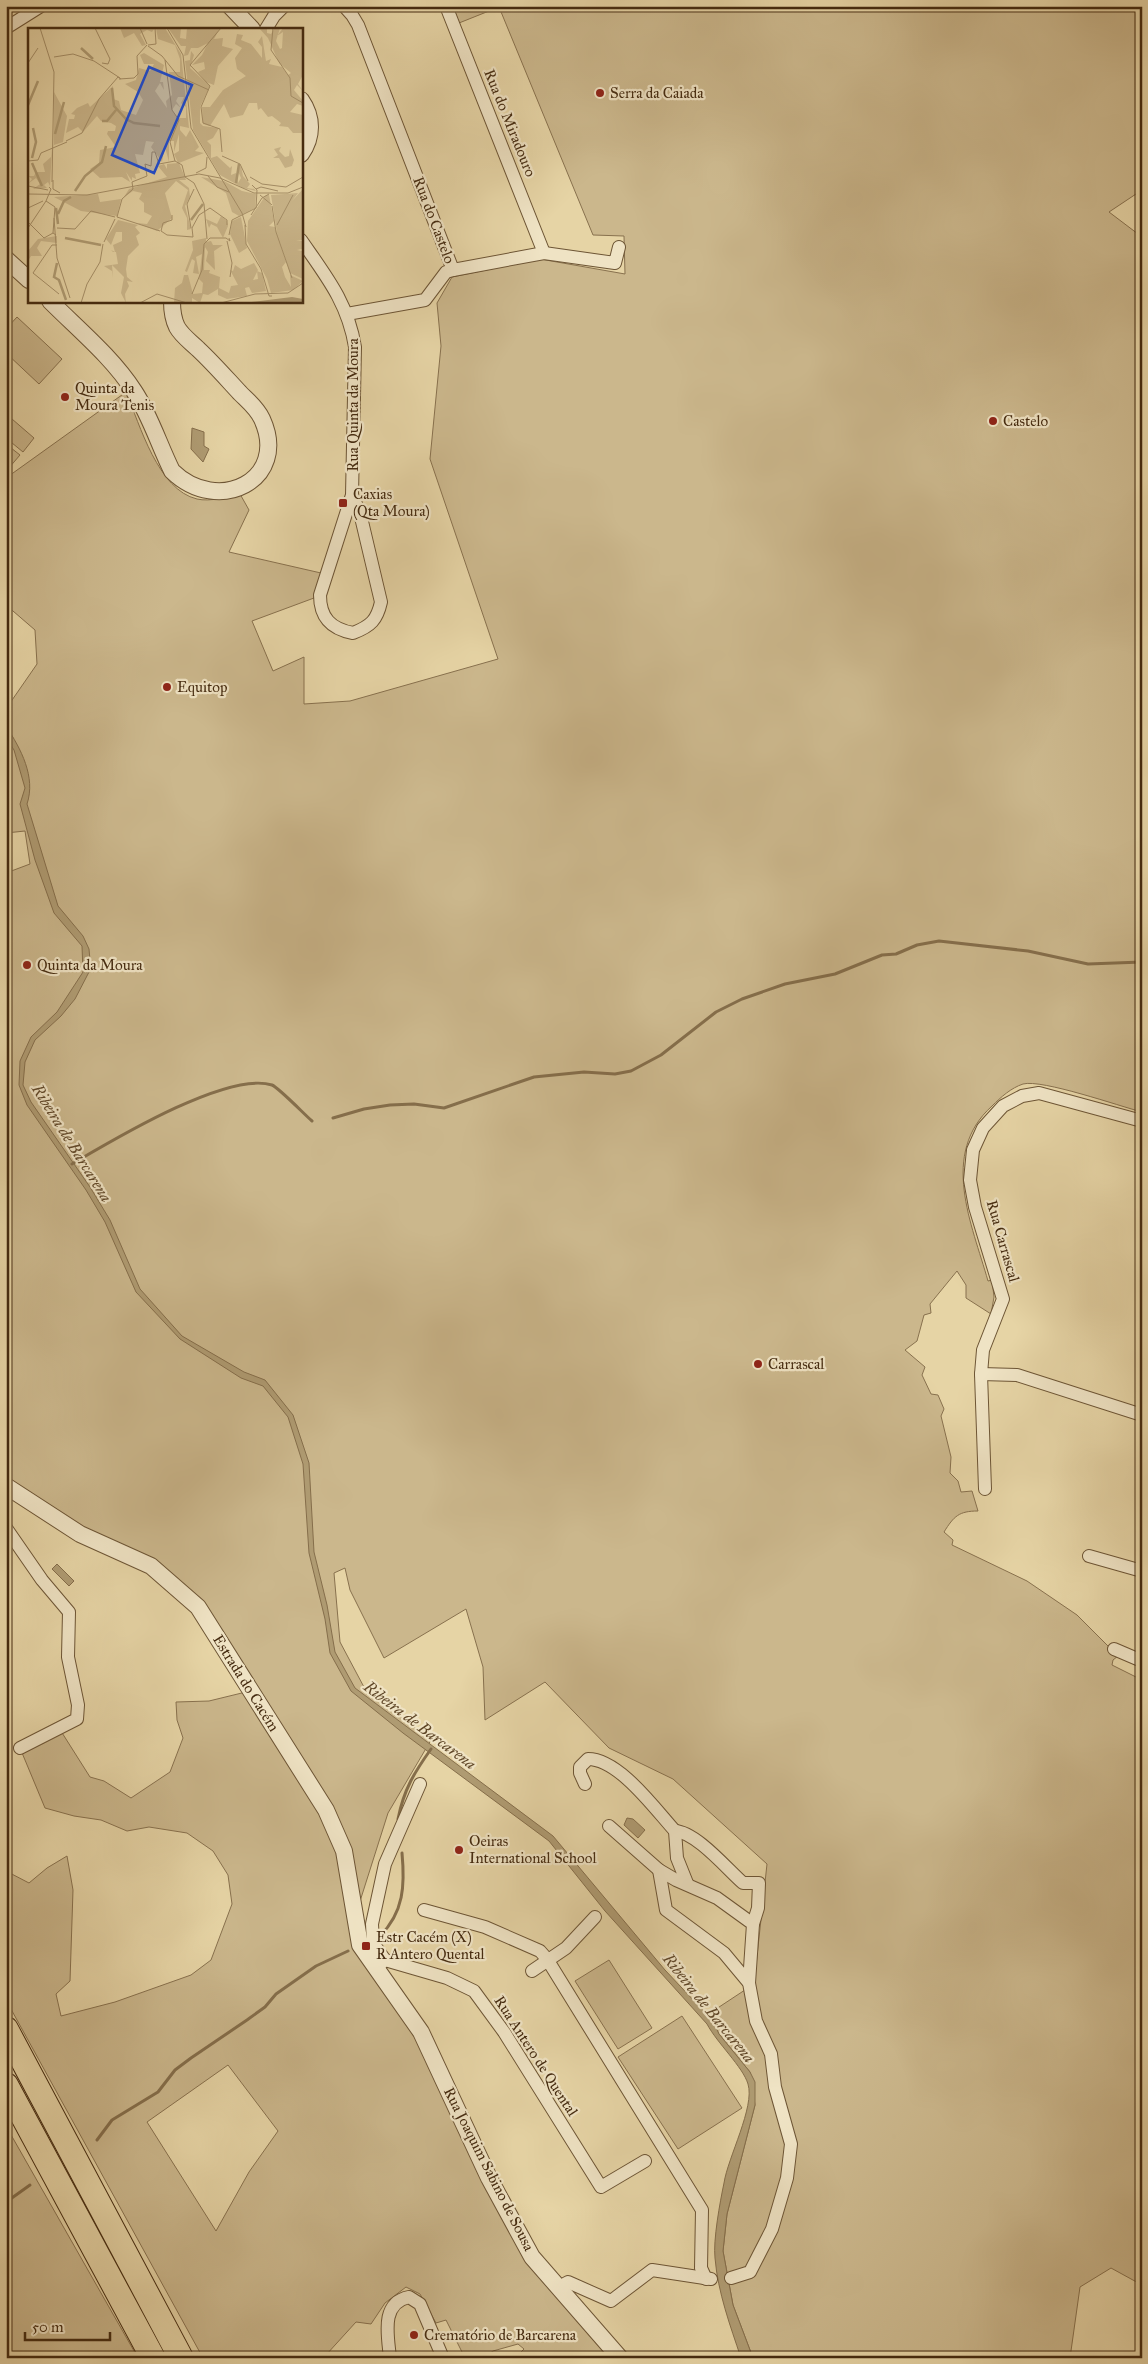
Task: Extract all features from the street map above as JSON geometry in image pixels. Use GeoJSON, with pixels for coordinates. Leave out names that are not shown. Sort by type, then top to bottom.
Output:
{"type":"FeatureCollection","features":[{"type":"Feature","properties":{"kind":"highway"},"geometry":{"type":"LineString","coordinates":[[6,2029],[182,2358]]}},
{"type":"Feature","properties":{"kind":"highway"},"geometry":{"type":"LineString","coordinates":[[6,2085],[153,2358]]}},
{"type":"Feature","properties":{"kind":"street"},"geometry":{"type":"LineString","coordinates":[[6,28],[41,6]]}},
{"type":"Feature","properties":{"kind":"street"},"geometry":{"type":"LineString","coordinates":[[230,6],[251,28]]}},
{"type":"Feature","properties":{"kind":"street"},"geometry":{"type":"LineString","coordinates":[[267,28],[274,16],[284,6]]}},
{"type":"Feature","properties":{"kind":"street","name":"Rua do Castelo"},"geometry":{"type":"LineString","coordinates":[[344,6],[352,14],[358,25],[453,270],[544,253],[615,262],[619,247]]}},
{"type":"Feature","properties":{"kind":"street","name":"Rua do Miradouro"},"geometry":{"type":"LineString","coordinates":[[446,6],[544,253]]}},
{"type":"Feature","properties":{"kind":"street"},"geometry":{"type":"LineString","coordinates":[[302,102],[308,113],[310,126],[307,146],[302,153]]}},
{"type":"Feature","properties":{"kind":"street","name":"Rua Quinta da Moura"},"geometry":{"type":"LineString","coordinates":[[302,241],[330,281],[347,314],[355,347],[352,495],[320,595],[320,608],[327,620],[334,627],[353,633],[373,624],[379,615],[382,602],[360,512],[352,495]]}},
{"type":"Feature","properties":{"kind":"street"},"geometry":{"type":"LineString","coordinates":[[6,259],[28,279]]}},
{"type":"Feature","properties":{"kind":"street"},"geometry":{"type":"LineString","coordinates":[[347,314],[425,300],[446,272],[453,270]]}},
{"type":"Feature","properties":{"kind":"street"},"geometry":{"type":"LineString","coordinates":[[51,302],[108,359],[127,381],[142,405],[172,471],[180,479],[198,489],[224,493],[235,491],[248,483],[259,472],[265,462],[268,446],[266,431],[257,410],[178,328],[172,302]]}},
{"type":"Feature","properties":{"kind":"street","name":"Rua Carrascal"},"geometry":{"type":"LineString","coordinates":[[985,1489],[981,1374],[983,1350],[1003,1299],[975,1207],[970,1180],[974,1150],[983,1128],[1003,1106],[1022,1096],[1039,1093],[1142,1121]]}},
{"type":"Feature","properties":{"kind":"street"},"geometry":{"type":"LineString","coordinates":[[981,1374],[1017,1375],[1142,1415]]}},
{"type":"Feature","properties":{"kind":"street","name":"Estrada do Cacém"},"geometry":{"type":"LineString","coordinates":[[6,1486],[80,1534],[151,1566],[198,1607],[326,1810],[344,1851],[360,1945],[380,1965]]}},
{"type":"Feature","properties":{"kind":"street"},"geometry":{"type":"LineString","coordinates":[[6,1528],[37,1573],[69,1612],[68,1657],[78,1704],[78,1719],[20,1748]]}},
{"type":"Feature","properties":{"kind":"street"},"geometry":{"type":"LineString","coordinates":[[1089,1556],[1142,1571]]}},
{"type":"Feature","properties":{"kind":"street"},"geometry":{"type":"LineString","coordinates":[[1114,1650],[1142,1661]]}},
{"type":"Feature","properties":{"kind":"street"},"geometry":{"type":"LineString","coordinates":[[585,1784],[580,1773],[580,1766],[583,1762],[592,1759],[607,1764],[625,1778],[675,1831],[676,1858],[686,1883]]}},
{"type":"Feature","properties":{"kind":"street"},"geometry":{"type":"LineString","coordinates":[[380,1965],[373,1943],[372,1924],[385,1864],[420,1784]]}},
{"type":"Feature","properties":{"kind":"street"},"geometry":{"type":"LineString","coordinates":[[609,1826],[659,1870],[676,1880],[717,1898],[754,1924]]}},
{"type":"Feature","properties":{"kind":"street"},"geometry":{"type":"LineString","coordinates":[[675,1831],[682,1831],[703,1846],[743,1883],[759,1883],[749,1983],[756,2021],[771,2054],[775,2087],[791,2144],[787,2178],[772,2230],[750,2272],[731,2278]]}},
{"type":"Feature","properties":{"kind":"street"},"geometry":{"type":"LineString","coordinates":[[659,1870],[658,1874],[666,1910],[724,1953],[749,1983]]}},
{"type":"Feature","properties":{"kind":"street"},"geometry":{"type":"LineString","coordinates":[[424,1910],[485,1927],[540,1951],[547,1959],[702,2210],[700,2268],[708,2279],[652,2270],[611,2301],[568,2282],[559,2287]]}},
{"type":"Feature","properties":{"kind":"street"},"geometry":{"type":"LineString","coordinates":[[532,1971],[547,1959],[566,1948],[595,1917]]}},
{"type":"Feature","properties":{"kind":"street","name":"Rua Antero de Quental"},"geometry":{"type":"LineString","coordinates":[[380,1965],[447,1978],[474,1991],[504,2032],[601,2187],[645,2161]]}},
{"type":"Feature","properties":{"kind":"street","name":"Rua Joaquim Sabino de Sousa"},"geometry":{"type":"LineString","coordinates":[[380,1965],[421,2032],[489,2178],[532,2257],[620,2358]]}},
{"type":"Feature","properties":{"kind":"street"},"geometry":{"type":"LineString","coordinates":[[390,2358],[388,2326],[390,2311],[396,2302],[409,2297],[420,2304],[443,2358]]}},
{"type":"Feature","properties":{"kind":"shaded area"},"geometry":{"type":"Polygon","coordinates":[[[453,6],[1142,6],[1142,190],[1109,212],[1142,237],[1142,1112],[1063,1089],[1033,1084],[1023,1084],[1014,1088],[992,1106],[976,1125],[967,1146],[963,1167],[968,1213],[988,1281],[992,1280],[994,1297],[991,1314],[966,1298],[966,1285],[957,1271],[930,1304],[931,1313],[924,1315],[917,1341],[905,1350],[925,1367],[922,1375],[931,1394],[938,1395],[944,1409],[941,1416],[951,1457],[950,1473],[958,1481],[961,1492],[972,1491],[978,1511],[962,1513],[951,1522],[944,1532],[953,1540],[952,1545],[1027,1581],[1077,1615],[1118,1656],[1113,1660],[1112,1665],[1142,1680],[1142,2285],[1111,2268],[1080,2287],[1070,2358],[753,2358],[733,2305],[723,2251],[727,2214],[755,2105],[750,2072],[719,2034],[707,2015],[754,1984],[767,1864],[673,1779],[609,1748],[545,1682],[485,1720],[483,1667],[466,1609],[384,1658],[350,1590],[345,1568],[334,1573],[340,1642],[365,1689],[431,1740],[388,1813],[355,1917],[410,2015],[532,2257],[613,2358],[515,2358],[524,2349],[518,2344],[493,2351],[483,2358],[465,2358],[446,2320],[436,2323],[420,2294],[406,2287],[385,2303],[371,2324],[356,2322],[326,2355],[327,2358],[203,2358],[6,2000],[6,1871],[29,1883],[47,1868],[67,1856],[73,1890],[70,1981],[56,1994],[61,2016],[115,2002],[191,1975],[211,1960],[232,1904],[228,1875],[213,1851],[187,1833],[149,1827],[127,1831],[101,1820],[74,1816],[45,1808],[20,1748],[59,1728],[90,1777],[104,1781],[131,1798],[170,1772],[183,1738],[177,1720],[176,1702],[209,1701],[250,1691],[198,1607],[151,1566],[6,1486],[6,873],[30,864],[25,831],[6,833],[6,701],[10,703],[37,664],[35,630],[6,605],[6,478],[126,392],[144,438],[161,470],[171,483],[183,493],[202,500],[213,500],[240,494],[249,510],[229,552],[321,573],[314,598],[252,621],[273,671],[304,657],[304,704],[350,701],[498,659],[430,459],[441,346],[437,303],[452,277],[540,259],[625,274],[624,236],[593,235],[499,7],[459,23],[453,6]],[[228,2065],[147,2122],[216,2231],[249,2172],[278,2131],[228,2065]]]}},
{"type":"Feature","properties":{"kind":"shaded area"},"geometry":{"type":"Polygon","coordinates":[[[17,317],[62,359],[39,384],[6,353],[6,329],[17,317]]]}},
{"type":"Feature","properties":{"kind":"shaded area"},"geometry":{"type":"Polygon","coordinates":[[[12,419],[34,438],[23,452],[6,438],[6,426],[12,419]]]}},
{"type":"Feature","properties":{"kind":"shaded area"},"geometry":{"type":"Polygon","coordinates":[[[192,428],[204,432],[204,446],[209,449],[203,462],[191,449],[192,428]]]}},
{"type":"Feature","properties":{"kind":"shaded area"},"geometry":{"type":"Polygon","coordinates":[[[6,444],[20,455],[8,469],[6,468],[6,444]]]}},
{"type":"Feature","properties":{"kind":"shaded area"},"geometry":{"type":"Polygon","coordinates":[[[6,726],[26,764],[30,784],[27,804],[58,906],[83,936],[89,949],[90,960],[89,972],[75,999],[61,1016],[35,1040],[25,1062],[23,1085],[31,1102],[90,1187],[110,1220],[140,1289],[182,1336],[244,1372],[265,1380],[293,1415],[309,1463],[314,1552],[327,1605],[335,1652],[355,1688],[553,1836],[665,1970],[713,2021],[719,2034],[750,2072],[755,2082],[755,2105],[727,2214],[723,2251],[733,2305],[753,2358],[741,2358],[722,2296],[715,2250],[717,2221],[726,2172],[748,2106],[748,2084],[745,2077],[707,2024],[605,1911],[549,1841],[403,1733],[351,1691],[330,1653],[325,1619],[309,1553],[303,1464],[288,1417],[263,1386],[241,1378],[180,1339],[136,1292],[105,1222],[86,1190],[27,1105],[19,1085],[20,1061],[31,1037],[57,1012],[83,972],[82,946],[54,913],[35,860],[20,804],[25,788],[14,750],[6,738],[6,726]]]}},
{"type":"Feature","properties":{"kind":"shaded area"},"geometry":{"type":"Polygon","coordinates":[[[57,1564],[74,1581],[69,1586],[52,1569],[57,1564]]]}},
{"type":"Feature","properties":{"kind":"shaded area"},"geometry":{"type":"Polygon","coordinates":[[[627,1818],[633,1819],[645,1830],[638,1838],[624,1825],[627,1818]]]}},
{"type":"Feature","properties":{"kind":"shaded area"},"geometry":{"type":"Polygon","coordinates":[[[609,1960],[652,2028],[618,2049],[575,1981],[609,1960]]]}},
{"type":"Feature","properties":{"kind":"shaded area"},"geometry":{"type":"Polygon","coordinates":[[[682,2016],[742,2108],[678,2149],[618,2057],[682,2016]]]}},
{"type":"Feature","properties":{"kind":"shaded area"},"geometry":{"type":"Polygon","coordinates":[[[6,2126],[138,2358],[6,2358],[6,2126]]]}},
{"type":"Feature","properties":{"kind":"waterway"},"geometry":{"type":"LineString","coordinates":[[333,1118],[364,1109],[390,1105],[414,1104],[444,1108],[534,1077],[584,1072],[615,1074],[631,1071],[661,1055],[716,1012],[742,999],[785,984],[835,974],[882,955],[896,954],[917,945],[939,941],[1028,951],[1088,964],[1142,962]]}},
{"type":"Feature","properties":{"kind":"waterway","name":"Ribeira de Barcarena"},"geometry":{"type":"LineString","coordinates":[[72,1164],[170,1110],[228,1088],[252,1083],[272,1085],[312,1121]]}},
{"type":"Feature","properties":{"kind":"waterway","name":"Ribeira de Barcarena"},"geometry":{"type":"LineString","coordinates":[[398,1819],[410,1782],[431,1749]]}},
{"type":"Feature","properties":{"kind":"waterway"},"geometry":{"type":"LineString","coordinates":[[380,1936],[394,1917],[401,1897],[403,1887],[402,1853]]}},
{"type":"Feature","properties":{"kind":"waterway"},"geometry":{"type":"LineString","coordinates":[[97,2140],[112,2120],[158,2092],[175,2070],[265,2007],[276,1994],[316,1966],[348,1951]]}},
{"type":"Feature","properties":{"kind":"waterway"},"geometry":{"type":"LineString","coordinates":[[6,2206],[9,2200],[30,2185]]}},
{"type":"Feature","properties":{"kind":"place","name":"Serra da Caiada"},"geometry":{"type":"Point","coordinates":[600,93]}},
{"type":"Feature","properties":{"kind":"place","name":"Quinta da Moura Tenis"},"geometry":{"type":"Point","coordinates":[65,397]}},
{"type":"Feature","properties":{"kind":"place","name":"Castelo"},"geometry":{"type":"Point","coordinates":[993,421]}},
{"type":"Feature","properties":{"kind":"place","name":"Caxias (Qta Moura)"},"geometry":{"type":"Point","coordinates":[343,503]}},
{"type":"Feature","properties":{"kind":"place","name":"Equitop"},"geometry":{"type":"Point","coordinates":[167,687]}},
{"type":"Feature","properties":{"kind":"place","name":"Quinta da Moura"},"geometry":{"type":"Point","coordinates":[27,965]}},
{"type":"Feature","properties":{"kind":"place","name":"Carrascal"},"geometry":{"type":"Point","coordinates":[758,1364]}},
{"type":"Feature","properties":{"kind":"place","name":"Oeiras International School"},"geometry":{"type":"Point","coordinates":[459,1850]}},
{"type":"Feature","properties":{"kind":"place","name":"Estr Cacém (X) R Antero Quental"},"geometry":{"type":"Point","coordinates":[366,1946]}},
{"type":"Feature","properties":{"kind":"place","name":"Crematório de Barcarena"},"geometry":{"type":"Point","coordinates":[414,2335]}}]}
